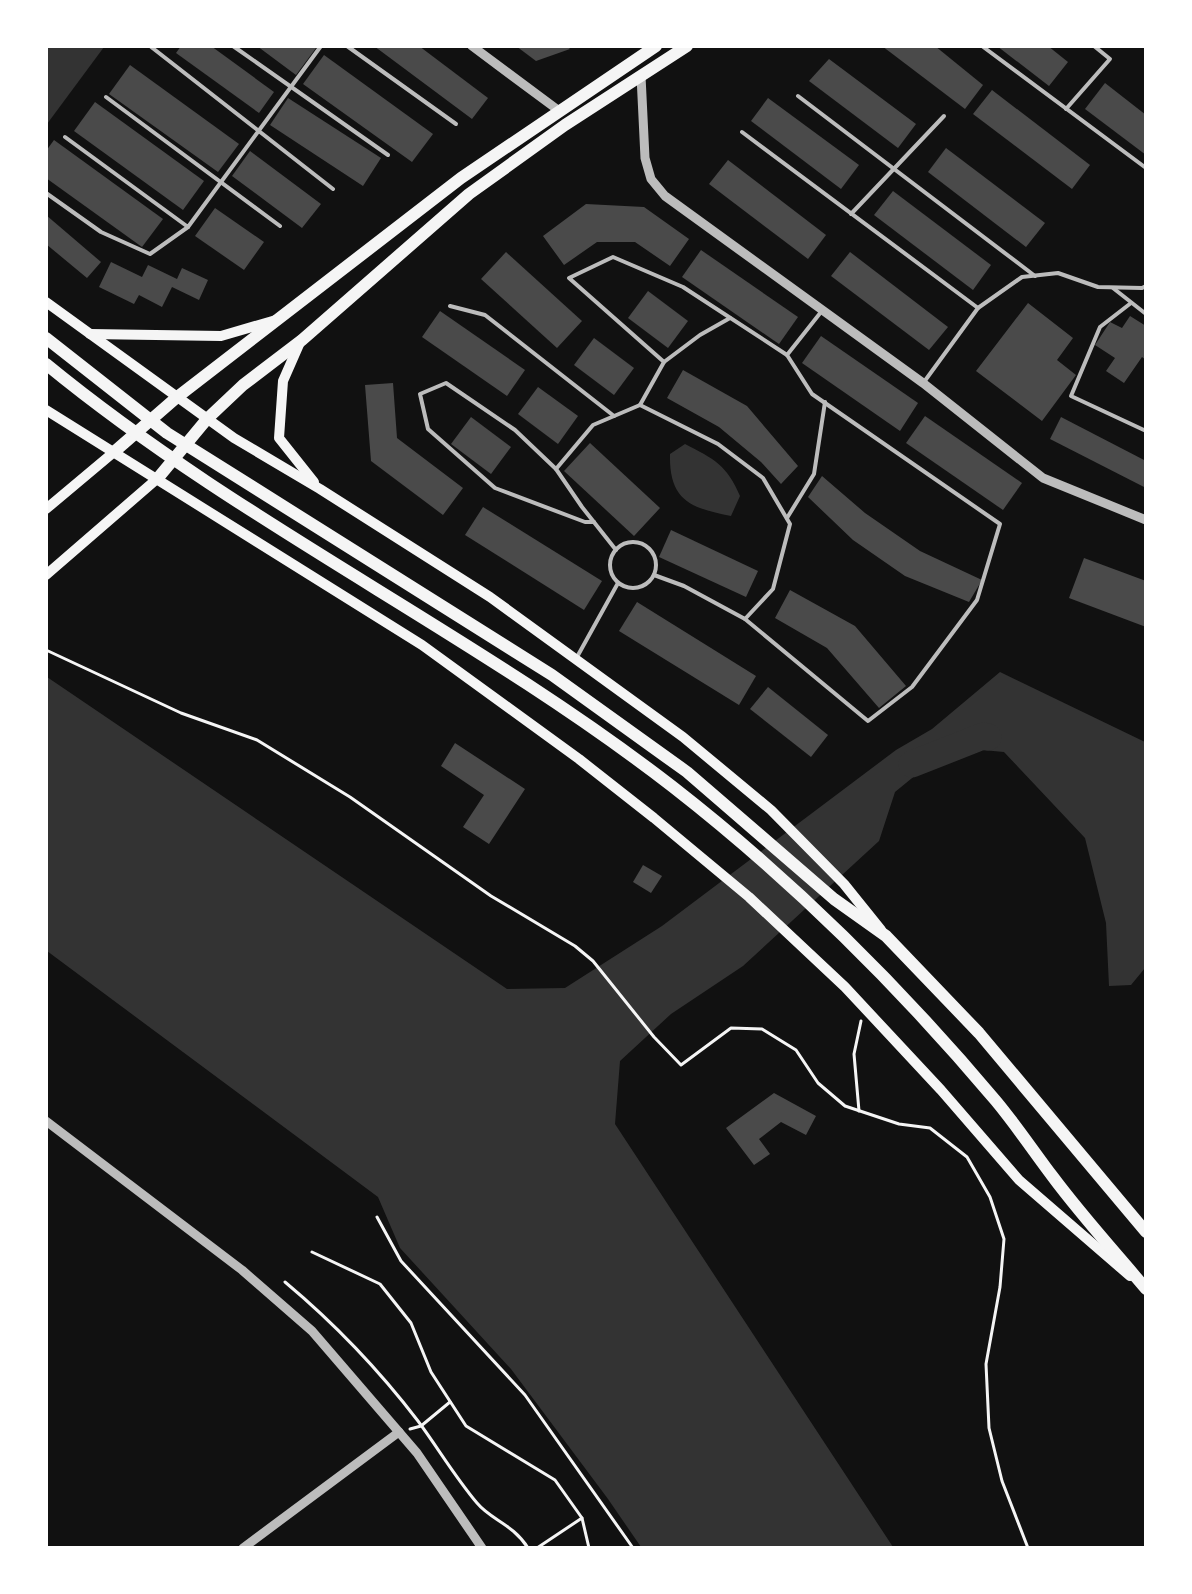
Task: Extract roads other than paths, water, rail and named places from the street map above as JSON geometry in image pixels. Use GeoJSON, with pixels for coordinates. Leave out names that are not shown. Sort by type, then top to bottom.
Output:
{"type":"FeatureCollection","features":[{"type":"Feature","properties":{"kind":"main road"},"geometry":{"type":"LineString","coordinates":[[46,509],[176,398],[461,178],[558,110],[656,46]]}},
{"type":"Feature","properties":{"kind":"main road"},"geometry":{"type":"LineString","coordinates":[[46,575],[158,478],[207,419],[243,385],[302,340],[469,194],[565,125],[687,46]]}},
{"type":"Feature","properties":{"kind":"main road"},"geometry":{"type":"LineString","coordinates":[[46,302],[234,438],[320,489],[490,597],[683,737],[771,810],[844,884],[886,936],[979,1033],[1146,1232]]}},
{"type":"Feature","properties":{"kind":"main road"},"geometry":{"type":"LineString","coordinates":[[86,333],[100,336],[221,336],[279,319]]}},
{"type":"Feature","properties":{"kind":"main road"},"geometry":{"type":"LineString","coordinates":[[46,338],[176,439],[543,669],[622,724],[732,810],[834,899],[886,936]]}},
{"type":"Feature","properties":{"kind":"main road"},"geometry":{"type":"LineString","coordinates":[[302,340],[283,381],[279,438],[320,489]]}},
{"type":"Feature","properties":{"kind":"main road"},"geometry":{"type":"LineString","coordinates":[[46,364],[154,448],[477,650],[608,738],[719,825],[818,914],[886,981],[967,1067],[1000,1106],[1055,1180],[1146,1289]]}},
{"type":"Feature","properties":{"kind":"main road"},"geometry":{"type":"LineString","coordinates":[[46,410],[380,616],[465,674],[579,759],[714,866],[790,935],[894,1039],[1018,1180],[1146,1289]]}},
{"type":"Feature","properties":{"kind":"street"},"geometry":{"type":"LineString","coordinates":[[472,46],[558,110]]}},
{"type":"Feature","properties":{"kind":"street"},"geometry":{"type":"LineString","coordinates":[[641,76],[645,158],[651,179],[665,196],[824,309],[923,383],[1043,478],[1146,520]]}},
{"type":"Feature","properties":{"kind":"street"},"geometry":{"type":"LineString","coordinates":[[46,1121],[242,1270],[312,1331],[417,1453],[482,1548]]}},
{"type":"Feature","properties":{"kind":"street"},"geometry":{"type":"LineString","coordinates":[[243,1548],[399,1432]]}},
{"type":"Feature","properties":{"kind":"lane"},"geometry":{"type":"LineString","coordinates":[[150,46],[333,189]]}},
{"type":"Feature","properties":{"kind":"lane"},"geometry":{"type":"LineString","coordinates":[[233,46],[388,155]]}},
{"type":"Feature","properties":{"kind":"lane"},"geometry":{"type":"LineString","coordinates":[[46,193],[101,232],[150,254],[188,227],[321,46]]}},
{"type":"Feature","properties":{"kind":"lane"},"geometry":{"type":"LineString","coordinates":[[346,46],[456,124]]}},
{"type":"Feature","properties":{"kind":"lane"},"geometry":{"type":"LineString","coordinates":[[982,46],[1146,168]]}},
{"type":"Feature","properties":{"kind":"lane"},"geometry":{"type":"LineString","coordinates":[[1066,109],[1110,59],[1094,46]]}},
{"type":"Feature","properties":{"kind":"lane"},"geometry":{"type":"LineString","coordinates":[[798,96],[1035,276]]}},
{"type":"Feature","properties":{"kind":"lane"},"geometry":{"type":"LineString","coordinates":[[106,97],[280,226]]}},
{"type":"Feature","properties":{"kind":"lane"},"geometry":{"type":"LineString","coordinates":[[851,214],[944,116]]}},
{"type":"Feature","properties":{"kind":"lane"},"geometry":{"type":"LineString","coordinates":[[742,132],[978,309]]}},
{"type":"Feature","properties":{"kind":"lane"},"geometry":{"type":"LineString","coordinates":[[65,137],[188,227]]}},
{"type":"Feature","properties":{"kind":"lane"},"geometry":{"type":"LineString","coordinates":[[654,575],[684,586],[745,619],[868,721],[912,687],[977,600],[1000,524],[812,393],[787,355],[683,287],[614,257],[569,278],[664,362]]}},
{"type":"Feature","properties":{"kind":"lane"},"geometry":{"type":"LineString","coordinates":[[923,383],[978,309],[1022,277],[1058,273],[1098,287],[1142,288],[1146,286]]}},
{"type":"Feature","properties":{"kind":"lane"},"geometry":{"type":"LineString","coordinates":[[1113,288],[1146,314]]}},
{"type":"Feature","properties":{"kind":"lane"},"geometry":{"type":"LineString","coordinates":[[1131,303],[1100,327],[1071,396],[1146,431]]}},
{"type":"Feature","properties":{"kind":"lane"},"geometry":{"type":"LineString","coordinates":[[450,306],[485,315],[614,416]]}},
{"type":"Feature","properties":{"kind":"lane"},"geometry":{"type":"LineString","coordinates":[[787,355],[824,309]]}},
{"type":"Feature","properties":{"kind":"lane"},"geometry":{"type":"LineString","coordinates":[[556,469],[593,425],[640,405],[664,362],[700,335],[730,318]]}},
{"type":"Feature","properties":{"kind":"lane"},"geometry":{"type":"LineString","coordinates":[[594,522],[585,522],[495,489],[428,429],[420,394],[446,384],[515,430],[556,469],[616,550]]}},
{"type":"Feature","properties":{"kind":"lane"},"geometry":{"type":"LineString","coordinates":[[787,518],[813,474],[825,402]]}},
{"type":"Feature","properties":{"kind":"lane"},"geometry":{"type":"LineString","coordinates":[[640,405],[727,451],[763,478],[790,524],[773,589],[745,619]]}},
{"type":"Feature","properties":{"kind":"lane"},"geometry":{"type":"LineString","coordinates":[[628,543],[642,544],[653,554],[654,575],[645,585],[638,588],[618,583],[613,577],[610,563],[616,550],[628,543]]}},
{"type":"Feature","properties":{"kind":"lane"},"geometry":{"type":"LineString","coordinates":[[577,658],[618,583]]}},
{"type":"Feature","properties":{"kind":"waterway"},"geometry":{"type":"LineString","coordinates":[[912,764],[983,736],[988,737]]}}]}
